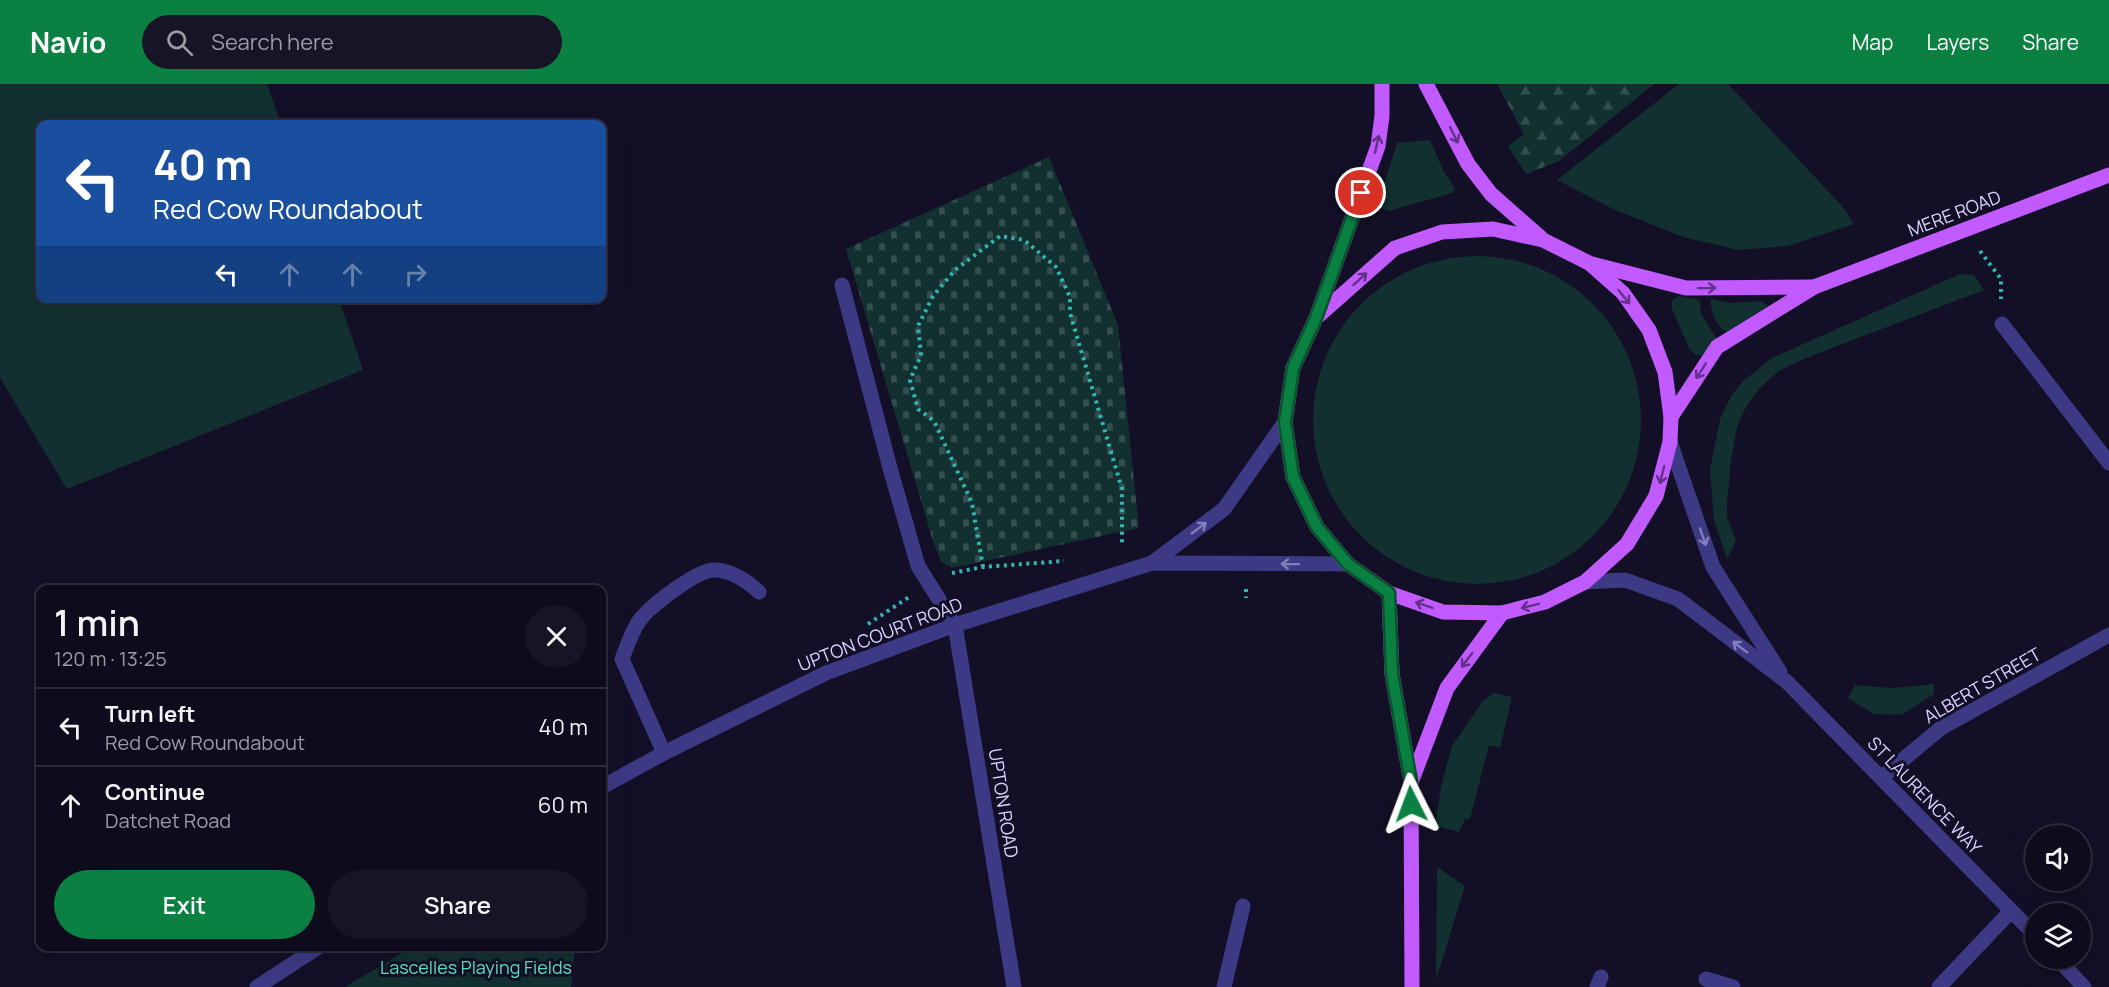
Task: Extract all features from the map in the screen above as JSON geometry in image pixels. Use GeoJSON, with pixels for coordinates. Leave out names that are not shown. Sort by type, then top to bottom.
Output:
{"type":"FeatureCollection","features":[{"type":"Feature","properties":{"kind":"main road"},"geometry":{"type":"LineString","coordinates":[[1382,84],[1382,116],[1378,146],[1316,318],[1293,368],[1285,422],[1293,477],[1317,527],[1348,564],[1389,593],[1443,612],[1502,613],[1545,602],[1585,582],[1627,544],[1656,496],[1670,442],[1671,417],[1665,372],[1649,330],[1623,293],[1589,263]]}},
{"type":"Feature","properties":{"kind":"main road"},"geometry":{"type":"LineString","coordinates":[[1426,84],[1468,164],[1479,179],[1491,194],[1543,240]]}},
{"type":"Feature","properties":{"kind":"main road","name":"MERE ROAD"},"geometry":{"type":"LineString","coordinates":[[1814,287],[2109,175]]}},
{"type":"Feature","properties":{"kind":"main road"},"geometry":{"type":"LineString","coordinates":[[1316,318],[1395,248],[1442,232],[1493,229],[1543,240],[1589,263],[1686,288],[1814,287]]}},
{"type":"Feature","properties":{"kind":"main road"},"geometry":{"type":"LineString","coordinates":[[1671,417],[1717,347],[1814,287]]}},
{"type":"Feature","properties":{"kind":"main road"},"geometry":{"type":"LineString","coordinates":[[1389,593],[1392,674],[1411,782],[1412,987]]}},
{"type":"Feature","properties":{"kind":"main road"},"geometry":{"type":"LineString","coordinates":[[1411,782],[1447,688],[1502,613]]}},
{"type":"Feature","properties":{"kind":"street"},"geometry":{"type":"LineString","coordinates":[[842,285],[918,566],[955,625]]}},
{"type":"Feature","properties":{"kind":"street"},"geometry":{"type":"LineString","coordinates":[[2002,324],[2109,463]]}},
{"type":"Feature","properties":{"kind":"street","name":"UPTON COURT ROAD"},"geometry":{"type":"LineString","coordinates":[[1152,563],[1224,509],[1285,422]]}},
{"type":"Feature","properties":{"kind":"street","name":"ST LAURENCE WAY"},"geometry":{"type":"LineString","coordinates":[[1670,442],[1713,567],[1787,682]]}},
{"type":"Feature","properties":{"kind":"street","name":"UPTON COURT ROAD"},"geometry":{"type":"LineString","coordinates":[[606,785],[664,753],[826,673],[955,625],[1152,563],[1348,564]]}},
{"type":"Feature","properties":{"kind":"street"},"geometry":{"type":"LineString","coordinates":[[664,753],[622,659],[629,639],[640,620],[682,584],[713,570],[729,573],[748,582],[759,592]]}},
{"type":"Feature","properties":{"kind":"street","name":"ST LAURENCE WAY"},"geometry":{"type":"LineString","coordinates":[[1585,582],[1625,580],[1678,599],[1787,682],[2025,925]]}},
{"type":"Feature","properties":{"kind":"street","name":"UPTON ROAD"},"geometry":{"type":"LineString","coordinates":[[955,625],[1014,987]]}},
{"type":"Feature","properties":{"kind":"street","name":"ALBERT STREET"},"geometry":{"type":"LineString","coordinates":[[1881,778],[1941,728],[2109,635]]}},
{"type":"Feature","properties":{"kind":"street"},"geometry":{"type":"LineString","coordinates":[[1224,987],[1243,906]]}},
{"type":"Feature","properties":{"kind":"street"},"geometry":{"type":"LineString","coordinates":[[1939,987],[2011,911]]}},
{"type":"Feature","properties":{"kind":"street"},"geometry":{"type":"LineString","coordinates":[[257,987],[312,951]]}},
{"type":"Feature","properties":{"kind":"street"},"geometry":{"type":"LineString","coordinates":[[2067,969],[2084,987]]}},
{"type":"Feature","properties":{"kind":"street"},"geometry":{"type":"LineString","coordinates":[[1706,979],[1733,987]]}},
{"type":"Feature","properties":{"kind":"path"},"geometry":{"type":"LineString","coordinates":[[1965,230],[2001,279],[2002,324]]}},
{"type":"Feature","properties":{"kind":"path"},"geometry":{"type":"LineString","coordinates":[[983,567],[972,503],[934,421],[918,409],[910,380],[921,355],[918,326],[933,296],[955,270],[1000,236],[1024,240],[1056,267],[1070,297],[1070,313],[1122,489],[1122,552]]}},
{"type":"Feature","properties":{"kind":"path"},"geometry":{"type":"LineString","coordinates":[[868,624],[942,576],[983,567],[1069,560]]}},
{"type":"Feature","properties":{"kind":"green space"},"geometry":{"type":"Polygon","coordinates":[[[0,84],[267,84],[280,120],[36,120],[36,303],[340,303],[363,370],[67,489],[0,378],[0,84]]]}},
{"type":"Feature","properties":{"kind":"green space"},"geometry":{"type":"Polygon","coordinates":[[[1497,84],[1654,84],[1559,161],[1526,174],[1508,146],[1524,134],[1497,84]]]}},
{"type":"Feature","properties":{"kind":"green space"},"geometry":{"type":"Polygon","coordinates":[[[1679,84],[1728,84],[1842,206],[1854,224],[1788,246],[1738,250],[1683,237],[1613,209],[1557,180],[1679,84]]]}},
{"type":"Feature","properties":{"kind":"green space"},"geometry":{"type":"Polygon","coordinates":[[[1430,140],[1443,170],[1455,189],[1452,193],[1389,211],[1381,208],[1379,199],[1397,143],[1430,140]]]}},
{"type":"Feature","properties":{"kind":"green space"},"geometry":{"type":"Polygon","coordinates":[[[1049,157],[1118,325],[1139,528],[952,568],[941,562],[933,541],[846,249],[1049,157]]]}},
{"type":"Feature","properties":{"kind":"green space"},"geometry":{"type":"Polygon","coordinates":[[[1461,256],[1493,256],[1525,263],[1554,275],[1581,293],[1604,316],[1629,357],[1638,388],[1641,420],[1638,452],[1629,483],[1614,511],[1581,547],[1554,565],[1525,577],[1493,584],[1461,584],[1429,577],[1400,565],[1373,547],[1350,524],[1332,497],[1320,468],[1313,436],[1313,404],[1320,372],[1332,343],[1350,316],[1373,293],[1400,275],[1429,263],[1461,256]]]}},
{"type":"Feature","properties":{"kind":"green space"},"geometry":{"type":"Polygon","coordinates":[[[1960,274],[1974,275],[1984,290],[1811,356],[1780,370],[1759,389],[1745,409],[1737,427],[1727,503],[1727,517],[1736,541],[1727,559],[1714,520],[1710,470],[1720,419],[1731,396],[1743,381],[1772,358],[1960,274]]]}},
{"type":"Feature","properties":{"kind":"green space"},"geometry":{"type":"Polygon","coordinates":[[[1679,296],[1700,300],[1701,314],[1717,339],[1702,355],[1696,355],[1690,350],[1672,309],[1672,301],[1679,296]]]}},
{"type":"Feature","properties":{"kind":"green space"},"geometry":{"type":"Polygon","coordinates":[[[1711,299],[1731,303],[1761,301],[1768,306],[1727,332],[1714,318],[1711,299]]]}},
{"type":"Feature","properties":{"kind":"green space"},"geometry":{"type":"Polygon","coordinates":[[[1934,684],[1934,694],[1901,715],[1874,714],[1848,698],[1855,685],[1892,688],[1934,684]]]}},
{"type":"Feature","properties":{"kind":"green space"},"geometry":{"type":"Polygon","coordinates":[[[1494,693],[1512,697],[1500,748],[1489,745],[1470,819],[1465,819],[1459,832],[1435,826],[1441,787],[1452,746],[1483,701],[1494,693]]]}},
{"type":"Feature","properties":{"kind":"green space"},"geometry":{"type":"Polygon","coordinates":[[[1437,867],[1465,886],[1436,980],[1437,867]]]}},
{"type":"Feature","properties":{"kind":"green space","name":"Lascelles Playing Fields"},"geometry":{"type":"Polygon","coordinates":[[[406,951],[575,951],[571,987],[345,987],[406,951]]]}},
{"type":"Feature","properties":{"kind":"route"},"geometry":{"type":"LineString","coordinates":[[1361,193],[1316,318],[1293,368],[1285,422],[1293,477],[1317,527],[1348,564],[1389,593],[1392,674],[1411,782],[1411,804]]}}]}
